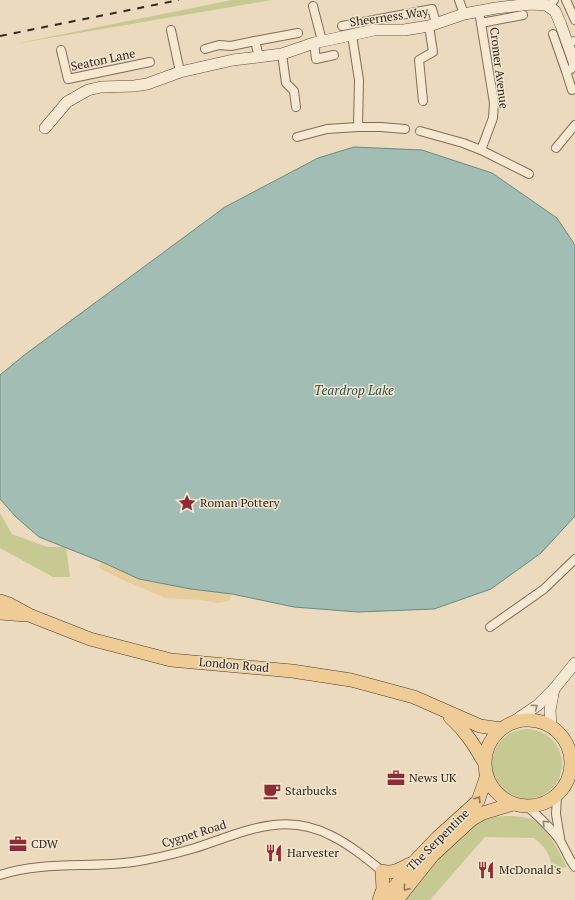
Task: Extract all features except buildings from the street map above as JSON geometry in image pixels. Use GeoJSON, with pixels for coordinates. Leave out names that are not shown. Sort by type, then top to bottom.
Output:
{"type":"FeatureCollection","features":[{"type":"Feature","properties":{"kind":"main road","name":"London Road"},"geometry":{"type":"LineString","coordinates":[[0,601],[10,604],[29,615],[90,639],[171,660],[292,671],[351,680],[414,697],[480,726],[501,729]]}},
{"type":"Feature","properties":{"kind":"main road","name":"London Road"},"geometry":{"type":"LineString","coordinates":[[0,613],[29,615]]}},
{"type":"Feature","properties":{"kind":"main road","name":"London Road"},"geometry":{"type":"LineString","coordinates":[[441,710],[463,728],[484,762]]}},
{"type":"Feature","properties":{"kind":"main road"},"geometry":{"type":"LineString","coordinates":[[526,720],[539,721],[552,727],[572,750],[570,772],[571,782],[557,795],[543,804],[528,807],[513,804],[497,794],[486,778],[484,762],[486,749],[492,738],[501,729],[513,722],[526,720]]}},
{"type":"Feature","properties":{"kind":"main road","name":"The Serpentine"},"geometry":{"type":"LineString","coordinates":[[384,900],[415,861],[478,801],[486,778]]}},
{"type":"Feature","properties":{"kind":"main road","name":"The Serpentine"},"geometry":{"type":"LineString","coordinates":[[397,900],[433,855],[472,820],[483,813],[513,804]]}},
{"type":"Feature","properties":{"kind":"main road"},"geometry":{"type":"LineString","coordinates":[[379,900],[383,889],[382,871],[391,873],[396,872],[415,861]]}},
{"type":"Feature","properties":{"kind":"street"},"geometry":{"type":"LineString","coordinates":[[459,0],[464,14]]}},
{"type":"Feature","properties":{"kind":"street"},"geometry":{"type":"LineString","coordinates":[[566,0],[575,20]]}},
{"type":"Feature","properties":{"kind":"street","name":"Sheerness Way"},"geometry":{"type":"LineString","coordinates":[[45,128],[67,102],[88,90],[101,87],[147,84],[180,72],[233,60],[282,54],[318,42],[374,30],[404,30],[433,25],[464,14],[531,4],[552,4],[561,25],[571,42],[572,90]]}},
{"type":"Feature","properties":{"kind":"street"},"geometry":{"type":"LineString","coordinates":[[314,6],[318,42],[316,59],[334,56]]}},
{"type":"Feature","properties":{"kind":"street","name":"Sheerness Way"},"geometry":{"type":"LineString","coordinates":[[342,26],[432,9],[433,25]]}},
{"type":"Feature","properties":{"kind":"street","name":"Cromer Avenue"},"geometry":{"type":"LineString","coordinates":[[479,11],[494,103],[493,118],[481,150]]}},
{"type":"Feature","properties":{"kind":"street"},"geometry":{"type":"LineString","coordinates":[[481,23],[523,15]]}},
{"type":"Feature","properties":{"kind":"street"},"geometry":{"type":"LineString","coordinates":[[392,16],[393,30]]}},
{"type":"Feature","properties":{"kind":"street"},"geometry":{"type":"LineString","coordinates":[[423,101],[419,60],[434,52],[433,25]]}},
{"type":"Feature","properties":{"kind":"street"},"geometry":{"type":"LineString","coordinates":[[171,30],[180,72]]}},
{"type":"Feature","properties":{"kind":"street"},"geometry":{"type":"LineString","coordinates":[[205,49],[219,45],[232,46],[298,33]]}},
{"type":"Feature","properties":{"kind":"street","name":"Sheerness Way"},"geometry":{"type":"LineString","coordinates":[[553,34],[571,68]]}},
{"type":"Feature","properties":{"kind":"street"},"geometry":{"type":"LineString","coordinates":[[352,35],[359,80],[358,127]]}},
{"type":"Feature","properties":{"kind":"street"},"geometry":{"type":"LineString","coordinates":[[256,41],[259,57]]}},
{"type":"Feature","properties":{"kind":"street","name":"Seaton Lane"},"geometry":{"type":"LineString","coordinates":[[61,50],[68,80],[150,62]]}},
{"type":"Feature","properties":{"kind":"street"},"geometry":{"type":"LineString","coordinates":[[282,54],[286,83],[294,91],[296,107]]}},
{"type":"Feature","properties":{"kind":"street"},"geometry":{"type":"LineString","coordinates":[[100,72],[101,87]]}},
{"type":"Feature","properties":{"kind":"street"},"geometry":{"type":"LineString","coordinates":[[556,148],[575,125]]}},
{"type":"Feature","properties":{"kind":"street"},"geometry":{"type":"LineString","coordinates":[[297,137],[327,129],[358,127],[405,129]]}},
{"type":"Feature","properties":{"kind":"street"},"geometry":{"type":"LineString","coordinates":[[420,131],[463,143],[481,150],[529,174]]}},
{"type":"Feature","properties":{"kind":"street"},"geometry":{"type":"LineString","coordinates":[[495,626],[544,589],[575,559]]}},
{"type":"Feature","properties":{"kind":"street"},"geometry":{"type":"LineString","coordinates":[[513,722],[538,705],[575,663]]}},
{"type":"Feature","properties":{"kind":"street"},"geometry":{"type":"LineString","coordinates":[[552,727],[550,710],[554,688]]}},
{"type":"Feature","properties":{"kind":"street"},"geometry":{"type":"LineString","coordinates":[[557,795],[556,814],[560,840]]}},
{"type":"Feature","properties":{"kind":"street"},"geometry":{"type":"LineString","coordinates":[[528,807],[560,840],[569,859],[575,867]]}},
{"type":"Feature","properties":{"kind":"street","name":"Cygnet Road"},"geometry":{"type":"LineString","coordinates":[[0,875],[40,867],[69,864],[115,865],[150,860],[194,848],[248,829],[275,824],[312,828],[332,835],[382,871]]}},
{"type":"Feature","properties":{"kind":"green space"},"geometry":{"type":"Polygon","coordinates":[[[232,0],[272,0],[14,44],[232,0]]]}},
{"type":"Feature","properties":{"kind":"green space"},"geometry":{"type":"Polygon","coordinates":[[[0,513],[12,534],[47,547],[66,547],[70,577],[53,577],[0,548],[0,513]]]}},
{"type":"Feature","properties":{"kind":"green space"},"geometry":{"type":"Polygon","coordinates":[[[527,729],[540,732],[552,739],[559,751],[562,764],[559,777],[552,789],[540,796],[527,799],[514,796],[502,789],[495,777],[492,764],[495,751],[502,739],[514,732],[527,729]]]}},
{"type":"Feature","properties":{"kind":"green space"},"geometry":{"type":"Polygon","coordinates":[[[498,816],[512,816],[531,819],[543,828],[552,840],[567,867],[553,870],[547,852],[534,838],[485,837],[430,900],[404,900],[431,865],[466,831],[491,818],[498,816]]]}},
{"type":"Feature","properties":{"kind":"sand"},"geometry":{"type":"Polygon","coordinates":[[[102,562],[139,579],[191,589],[232,594],[229,601],[218,603],[199,600],[165,598],[99,568],[102,562]]]}},
{"type":"Feature","properties":{"kind":"water","name":"Teardrop Lake"},"geometry":{"type":"Polygon","coordinates":[[[354,147],[422,150],[492,173],[557,218],[575,245],[575,516],[541,553],[491,589],[434,609],[358,612],[294,607],[232,594],[191,589],[139,579],[102,562],[39,537],[16,517],[0,499],[0,375],[23,356],[225,207],[318,158],[354,147]]]}},
{"type":"Feature","properties":{"kind":"railway"},"geometry":{"type":"LineString","coordinates":[[0,36],[179,0]]}},
{"type":"Feature","properties":{"kind":"place","name":"Roman Pottery"},"geometry":{"type":"Point","coordinates":[187,503]}},
{"type":"Feature","properties":{"kind":"place","name":"News UK"},"geometry":{"type":"Point","coordinates":[396,778]}},
{"type":"Feature","properties":{"kind":"place","name":"Starbucks"},"geometry":{"type":"Point","coordinates":[272,791]}},
{"type":"Feature","properties":{"kind":"place","name":"CDW"},"geometry":{"type":"Point","coordinates":[18,844]}},
{"type":"Feature","properties":{"kind":"place","name":"Harvester"},"geometry":{"type":"Point","coordinates":[274,853]}},
{"type":"Feature","properties":{"kind":"place","name":"McDonald's"},"geometry":{"type":"Point","coordinates":[486,870]}}]}
